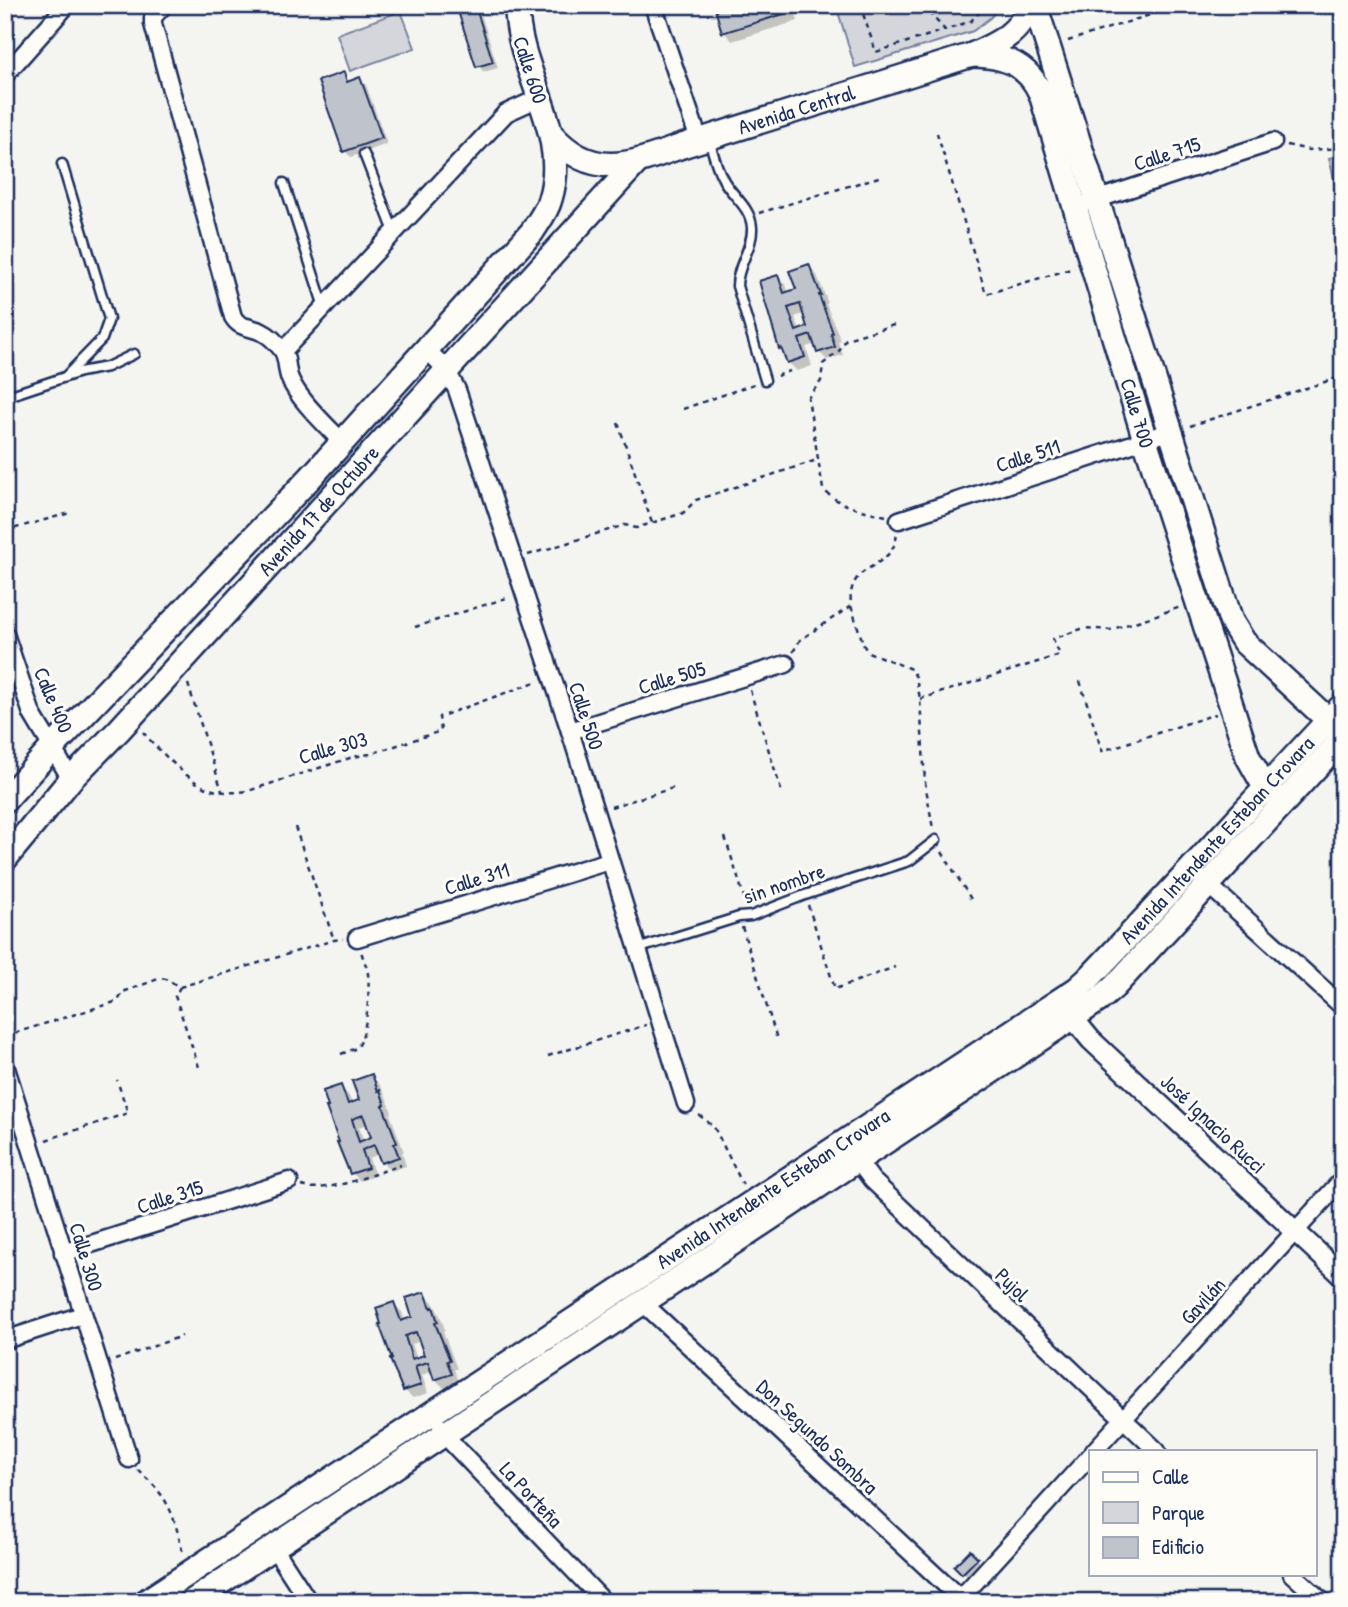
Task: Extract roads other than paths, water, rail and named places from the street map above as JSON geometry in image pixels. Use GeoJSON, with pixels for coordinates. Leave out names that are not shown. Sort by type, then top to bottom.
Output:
{"type":"FeatureCollection","features":[{"type":"Feature","properties":{"kind":"main road"},"geometry":{"type":"LineString","coordinates":[[517,5],[518,33]]}},
{"type":"Feature","properties":{"kind":"main road","name":"Avenida Central"},"geometry":{"type":"LineString","coordinates":[[552,135],[562,147],[582,159],[614,165],[636,163],[972,55],[1010,35],[1021,25],[1029,5]]}},
{"type":"Feature","properties":{"kind":"main road","name":"Calle 700"},"geometry":{"type":"LineString","coordinates":[[1035,5],[1231,621],[1244,642],[1339,724]]}},
{"type":"Feature","properties":{"kind":"main road","name":"Calle 600"},"geometry":{"type":"LineString","coordinates":[[518,33],[552,135]]}},
{"type":"Feature","properties":{"kind":"main road","name":"Calle 700"},"geometry":{"type":"LineString","coordinates":[[972,55],[1003,57],[1029,74],[1037,84],[1145,440],[1248,757],[1265,787],[1284,803]]}},
{"type":"Feature","properties":{"kind":"main road","name":"Avenida 17 de Octubre"},"geometry":{"type":"LineString","coordinates":[[5,800],[311,477],[341,441],[520,248],[544,213],[553,186],[552,135]]}},
{"type":"Feature","properties":{"kind":"main road","name":"Avenida 17 de Octubre"},"geometry":{"type":"LineString","coordinates":[[5,859],[71,779],[636,163]]}},
{"type":"Feature","properties":{"kind":"main road","name":"Avenida Intendente Esteban Crovara"},"geometry":{"type":"LineString","coordinates":[[1200,877],[1265,787],[1339,724]]}},
{"type":"Feature","properties":{"kind":"main road","name":"Avenida Intendente Esteban Crovara"},"geometry":{"type":"LineString","coordinates":[[191,1602],[274,1548],[438,1423],[1065,1009],[1088,979],[1284,803],[1339,724]]}},
{"type":"Feature","properties":{"kind":"main road","name":"Avenida Intendente Esteban Crovara"},"geometry":{"type":"LineString","coordinates":[[145,1602],[642,1302],[851,1152]]}},
{"type":"Feature","properties":{"kind":"street"},"geometry":{"type":"LineString","coordinates":[[5,75],[67,5]]}},
{"type":"Feature","properties":{"kind":"street"},"geometry":{"type":"LineString","coordinates":[[164,5],[153,17],[153,24],[233,317],[237,324],[264,333],[283,351],[289,377],[295,388],[341,441]]}},
{"type":"Feature","properties":{"kind":"street","name":"Calle 600"},"geometry":{"type":"LineString","coordinates":[[509,5],[518,33]]}},
{"type":"Feature","properties":{"kind":"street"},"geometry":{"type":"LineString","coordinates":[[653,5],[704,139]]}},
{"type":"Feature","properties":{"kind":"street"},"geometry":{"type":"LineString","coordinates":[[283,351],[506,113],[539,98]]}},
{"type":"Feature","properties":{"kind":"street","name":"Calle 715"},"geometry":{"type":"LineString","coordinates":[[1074,207],[1273,142]]}},
{"type":"Feature","properties":{"kind":"street","name":"Calle 500"},"geometry":{"type":"LineString","coordinates":[[427,350],[446,369],[457,390],[570,731],[686,1104]]}},
{"type":"Feature","properties":{"kind":"street","name":"Calle 511"},"geometry":{"type":"LineString","coordinates":[[899,520],[1169,432]]}},
{"type":"Feature","properties":{"kind":"street","name":"Calle 400"},"geometry":{"type":"LineString","coordinates":[[5,634],[32,714],[71,779]]}},
{"type":"Feature","properties":{"kind":"street","name":"Calle 505"},"geometry":{"type":"LineString","coordinates":[[570,731],[786,664]]}},
{"type":"Feature","properties":{"kind":"street","name":"Calle 311"},"geometry":{"type":"LineString","coordinates":[[357,938],[609,861]]}},
{"type":"Feature","properties":{"kind":"street"},"geometry":{"type":"LineString","coordinates":[[1200,877],[1343,1007]]}},
{"type":"Feature","properties":{"kind":"street","name":"José Ignacio Rucci"},"geometry":{"type":"LineString","coordinates":[[1065,1009],[1091,1040],[1343,1276]]}},
{"type":"Feature","properties":{"kind":"street","name":"Calle 300"},"geometry":{"type":"LineString","coordinates":[[5,1065],[129,1459]]}},
{"type":"Feature","properties":{"kind":"street","name":"Pujol"},"geometry":{"type":"LineString","coordinates":[[851,1152],[872,1180],[1156,1450]]}},
{"type":"Feature","properties":{"kind":"street","name":"Gavilán"},"geometry":{"type":"LineString","coordinates":[[1096,1450],[1343,1179]]}},
{"type":"Feature","properties":{"kind":"street","name":"Calle 315"},"geometry":{"type":"LineString","coordinates":[[63,1253],[289,1181]]}},
{"type":"Feature","properties":{"kind":"street","name":"Don Segundo Sombra"},"geometry":{"type":"LineString","coordinates":[[642,1302],[960,1601]]}},
{"type":"Feature","properties":{"kind":"street"},"geometry":{"type":"LineString","coordinates":[[5,1340],[82,1315]]}},
{"type":"Feature","properties":{"kind":"street","name":"La Porteña"},"geometry":{"type":"LineString","coordinates":[[438,1423],[593,1598]]}},
{"type":"Feature","properties":{"kind":"street","name":"Gavilán"},"geometry":{"type":"LineString","coordinates":[[960,1601],[1089,1457]]}},
{"type":"Feature","properties":{"kind":"street"},"geometry":{"type":"LineString","coordinates":[[274,1548],[309,1602]]}},
{"type":"Feature","properties":{"kind":"street"},"geometry":{"type":"LineString","coordinates":[[1294,1576],[1323,1602]]}},
{"type":"Feature","properties":{"kind":"lane"},"geometry":{"type":"LineString","coordinates":[[704,139],[722,178],[749,216],[752,230],[750,244],[737,275],[737,286],[765,380]]}},
{"type":"Feature","properties":{"kind":"lane"},"geometry":{"type":"LineString","coordinates":[[364,155],[391,224],[398,229]]}},
{"type":"Feature","properties":{"kind":"lane"},"geometry":{"type":"LineString","coordinates":[[62,164],[109,319],[102,339],[65,377]]}},
{"type":"Feature","properties":{"kind":"lane"},"geometry":{"type":"LineString","coordinates":[[284,183],[324,307]]}},
{"type":"Feature","properties":{"kind":"lane"},"geometry":{"type":"LineString","coordinates":[[5,397],[80,372],[107,368],[134,354]]}},
{"type":"Feature","properties":{"kind":"lane","name":"sin nombre"},"geometry":{"type":"LineString","coordinates":[[637,949],[739,917],[751,916],[909,861],[936,840]]}}]}
